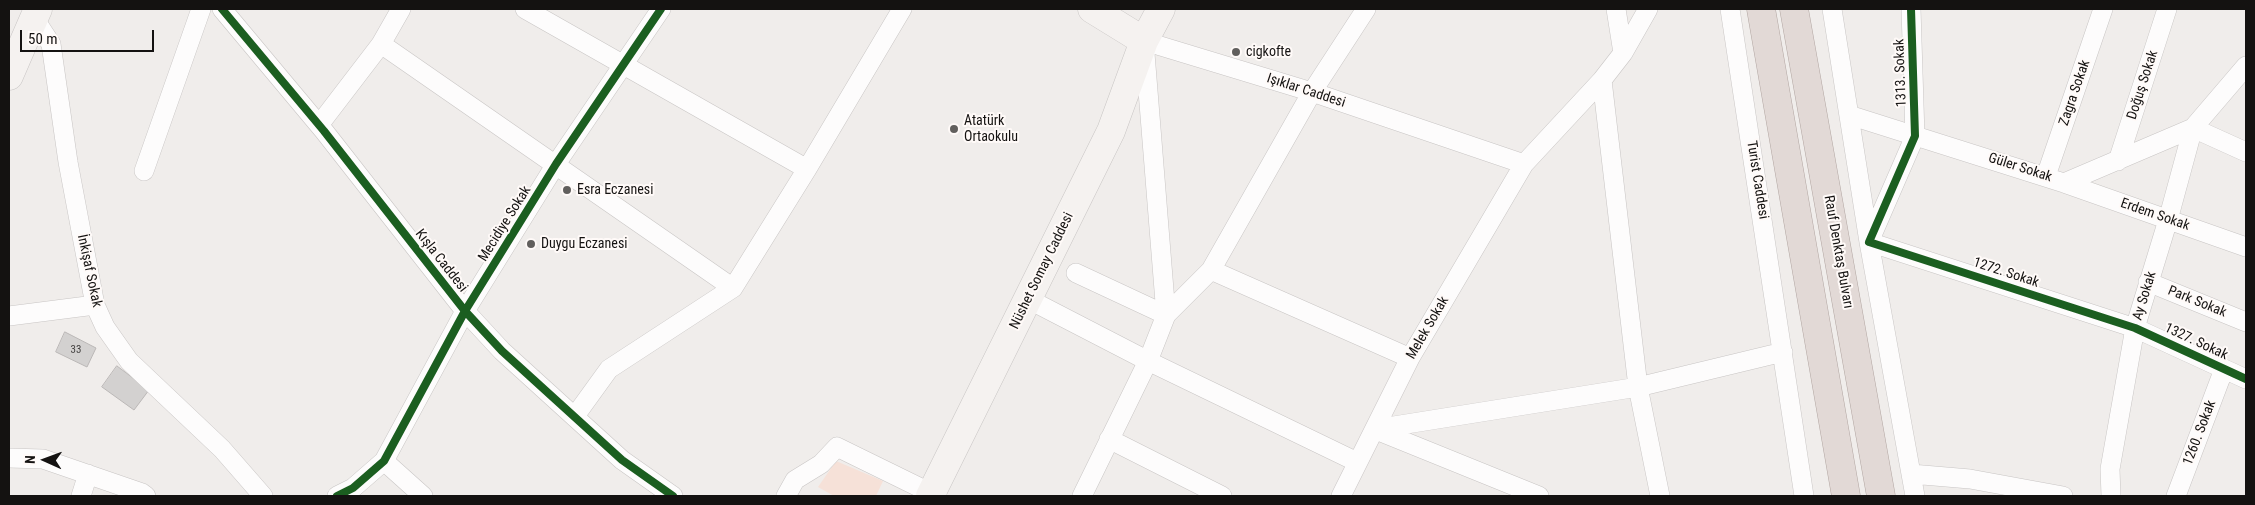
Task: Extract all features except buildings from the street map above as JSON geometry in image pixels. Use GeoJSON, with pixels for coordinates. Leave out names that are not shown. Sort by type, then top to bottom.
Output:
{"type":"FeatureCollection","features":[{"type":"Feature","properties":{"kind":"highway"},"geometry":{"type":"LineString","coordinates":[[1761,9],[1846,496]]}},
{"type":"Feature","properties":{"kind":"highway","name":"Rauf Denktaş Bulvarı"},"geometry":{"type":"LineString","coordinates":[[1794,9],[1881,496]]}},
{"type":"Feature","properties":{"kind":"street"},"geometry":{"type":"LineString","coordinates":[[144,171],[201,9]]}},
{"type":"Feature","properties":{"kind":"street","name":"Kışla Caddesi"},"geometry":{"type":"LineString","coordinates":[[222,9],[319,125],[465,311],[502,351],[622,460],[673,496]]}},
{"type":"Feature","properties":{"kind":"street"},"geometry":{"type":"LineString","coordinates":[[319,125],[381,44],[401,9]]}},
{"type":"Feature","properties":{"kind":"street"},"geometry":{"type":"LineString","coordinates":[[525,9],[807,169]]}},
{"type":"Feature","properties":{"kind":"street","name":"Mecidiye Sokak"},"geometry":{"type":"LineString","coordinates":[[337,496],[353,488],[384,461],[465,311],[556,164],[661,9]]}},
{"type":"Feature","properties":{"kind":"street"},"geometry":{"type":"LineString","coordinates":[[575,416],[609,370],[732,288],[807,169],[902,9]]}},
{"type":"Feature","properties":{"kind":"street","name":"Işıklar Caddesi"},"geometry":{"type":"LineString","coordinates":[[1092,9],[1144,41],[1312,92],[1524,164]]}},
{"type":"Feature","properties":{"kind":"street","name":"Nüshet Somay Caddesi"},"geometry":{"type":"LineString","coordinates":[[933,495],[1111,131],[1144,41],[1161,9]]}},
{"type":"Feature","properties":{"kind":"street"},"geometry":{"type":"LineString","coordinates":[[1082,496],[1148,361],[1166,315],[1211,270],[1312,92],[1366,9]]}},
{"type":"Feature","properties":{"kind":"street"},"geometry":{"type":"LineString","coordinates":[[1616,9],[1623,53]]}},
{"type":"Feature","properties":{"kind":"street","name":"Melek Sokak"},"geometry":{"type":"LineString","coordinates":[[1341,496],[1410,358],[1524,164],[1602,80],[1623,53],[1648,9]]}},
{"type":"Feature","properties":{"kind":"street","name":"Turist Caddesi"},"geometry":{"type":"LineString","coordinates":[[1730,9],[1804,496]]}},
{"type":"Feature","properties":{"kind":"street"},"geometry":{"type":"LineString","coordinates":[[1832,9],[1869,242],[1915,496]]}},
{"type":"Feature","properties":{"kind":"street","name":"1313. Sokak"},"geometry":{"type":"LineString","coordinates":[[1911,9],[1915,136]]}},
{"type":"Feature","properties":{"kind":"street","name":"Zagra Sokak"},"geometry":{"type":"LineString","coordinates":[[2046,176],[2103,9]]}},
{"type":"Feature","properties":{"kind":"street","name":"Doğuş Sokak"},"geometry":{"type":"LineString","coordinates":[[2118,161],[2167,9]]}},
{"type":"Feature","properties":{"kind":"street"},"geometry":{"type":"LineString","coordinates":[[9,76],[36,13]]}},
{"type":"Feature","properties":{"kind":"street","name":"İnkişaf Sokak"},"geometry":{"type":"LineString","coordinates":[[36,13],[51,44],[68,162],[95,305],[105,327],[130,361],[222,448],[263,496]]}},
{"type":"Feature","properties":{"kind":"street"},"geometry":{"type":"LineString","coordinates":[[1144,41],[1166,315]]}},
{"type":"Feature","properties":{"kind":"street"},"geometry":{"type":"LineString","coordinates":[[381,44],[732,288]]}},
{"type":"Feature","properties":{"kind":"street","name":"Güler Sokak"},"geometry":{"type":"LineString","coordinates":[[1849,115],[2064,183],[2193,128],[2246,66]]}},
{"type":"Feature","properties":{"kind":"street"},"geometry":{"type":"LineString","coordinates":[[1602,80],[1638,387],[1660,496]]}},
{"type":"Feature","properties":{"kind":"street"},"geometry":{"type":"LineString","coordinates":[[2193,128],[2246,152]]}},
{"type":"Feature","properties":{"kind":"street","name":"Ay Sokak"},"geometry":{"type":"LineString","coordinates":[[2111,496],[2110,469],[2135,328],[2168,220],[2193,128]]}},
{"type":"Feature","properties":{"kind":"street"},"geometry":{"type":"LineString","coordinates":[[1869,242],[1915,136]]}},
{"type":"Feature","properties":{"kind":"street","name":"Erdem Sokak"},"geometry":{"type":"LineString","coordinates":[[2064,183],[2246,247]]}},
{"type":"Feature","properties":{"kind":"street","name":"1272. Sokak"},"geometry":{"type":"LineString","coordinates":[[1869,242],[2135,328]]}},
{"type":"Feature","properties":{"kind":"street"},"geometry":{"type":"LineString","coordinates":[[1211,270],[1410,358]]}},
{"type":"Feature","properties":{"kind":"street"},"geometry":{"type":"LineString","coordinates":[[1076,273],[1166,315]]}},
{"type":"Feature","properties":{"kind":"street","name":"Park Sokak"},"geometry":{"type":"LineString","coordinates":[[2148,282],[2246,322]]}},
{"type":"Feature","properties":{"kind":"street"},"geometry":{"type":"LineString","coordinates":[[1028,298],[1148,361],[1357,462]]}},
{"type":"Feature","properties":{"kind":"street"},"geometry":{"type":"LineString","coordinates":[[9,316],[95,305]]}},
{"type":"Feature","properties":{"kind":"street","name":"1327. Sokak"},"geometry":{"type":"LineString","coordinates":[[2135,328],[2246,379]]}},
{"type":"Feature","properties":{"kind":"street"},"geometry":{"type":"LineString","coordinates":[[1375,429],[1638,387],[1783,352]]}},
{"type":"Feature","properties":{"kind":"street","name":"1260. Sokak"},"geometry":{"type":"LineString","coordinates":[[2176,496],[2224,369]]}},
{"type":"Feature","properties":{"kind":"street"},"geometry":{"type":"LineString","coordinates":[[1375,429],[1507,490],[1539,496]]}},
{"type":"Feature","properties":{"kind":"street"},"geometry":{"type":"LineString","coordinates":[[1109,439],[1203,492],[1222,496]]}},
{"type":"Feature","properties":{"kind":"street"},"geometry":{"type":"LineString","coordinates":[[786,496],[795,480],[821,464],[837,447],[933,495]]}},
{"type":"Feature","properties":{"kind":"street"},"geometry":{"type":"LineString","coordinates":[[9,458],[43,459],[146,496]]}},
{"type":"Feature","properties":{"kind":"street"},"geometry":{"type":"LineString","coordinates":[[384,461],[423,496]]}},
{"type":"Feature","properties":{"kind":"street"},"geometry":{"type":"LineString","coordinates":[[81,496],[88,474]]}},
{"type":"Feature","properties":{"kind":"street"},"geometry":{"type":"LineString","coordinates":[[1911,474],[1970,479],[2063,496]]}},
{"type":"Feature","properties":{"kind":"shaded area"},"geometry":{"type":"Polygon","coordinates":[[[836,461],[883,481],[876,496],[834,496],[818,487],[836,461]]]}},
{"type":"Feature","properties":{"kind":"cycle path"},"geometry":{"type":"LineString","coordinates":[[222,9],[324,131],[465,311],[502,351],[622,460],[673,496]]}},
{"type":"Feature","properties":{"kind":"cycle path"},"geometry":{"type":"LineString","coordinates":[[337,496],[353,488],[384,461],[465,311],[556,164],[661,9]]}},
{"type":"Feature","properties":{"kind":"cycle path"},"geometry":{"type":"LineString","coordinates":[[1911,9],[1915,136],[1869,242],[2135,328],[2246,379]]}},
{"type":"Feature","properties":{"kind":"place","name":"cigkofte"},"geometry":{"type":"Point","coordinates":[1236,52]}},
{"type":"Feature","properties":{"kind":"place","name":"Atatürk Ortaokulu"},"geometry":{"type":"Point","coordinates":[954,129]}},
{"type":"Feature","properties":{"kind":"place","name":"Esra Eczanesi"},"geometry":{"type":"Point","coordinates":[567,190]}},
{"type":"Feature","properties":{"kind":"place","name":"Duygu Eczanesi"},"geometry":{"type":"Point","coordinates":[531,244]}}]}
